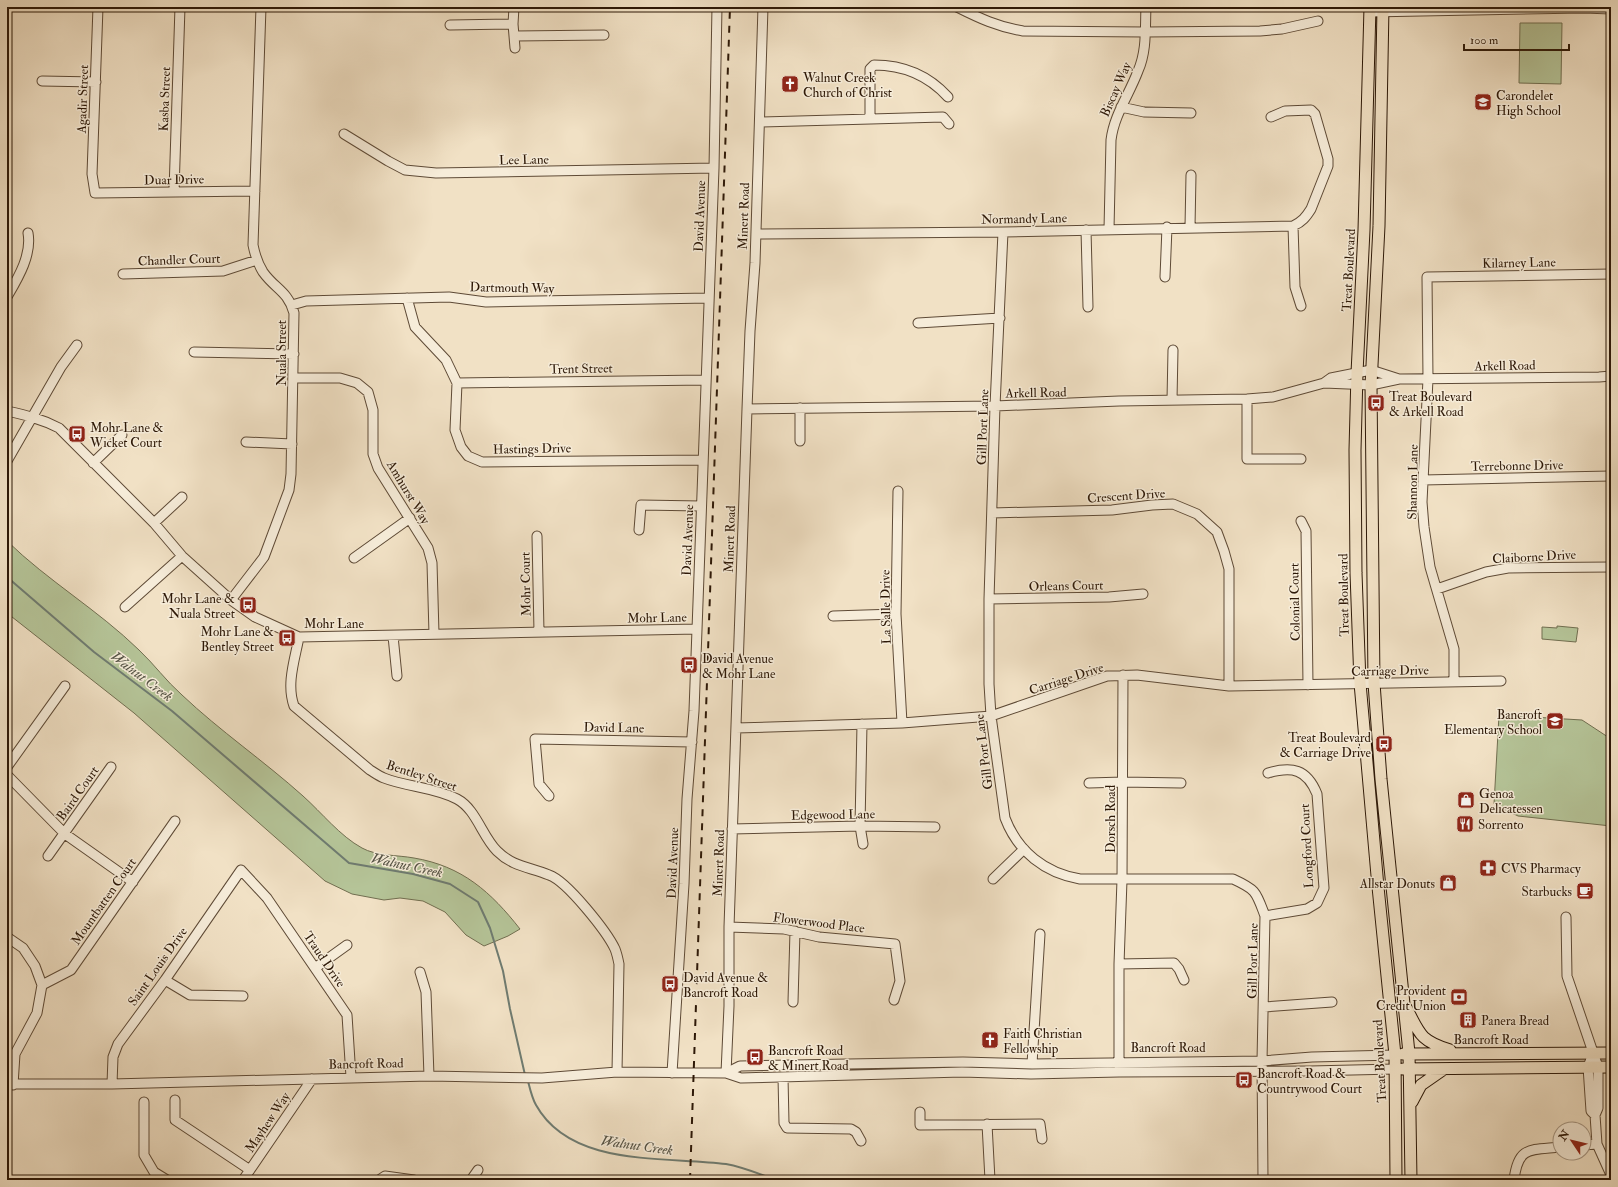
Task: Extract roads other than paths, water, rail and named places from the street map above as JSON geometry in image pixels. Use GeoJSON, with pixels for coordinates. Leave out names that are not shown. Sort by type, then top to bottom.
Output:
{"type":"FeatureCollection","features":[{"type":"Feature","properties":{"kind":"main road","name":"Treat Boulevard"},"geometry":{"type":"LineString","coordinates":[[1370,9],[1364,230],[1357,373],[1355,503],[1360,683],[1395,1055],[1396,1180]]}},
{"type":"Feature","properties":{"kind":"main road"},"geometry":{"type":"LineString","coordinates":[[1383,9],[1379,226],[1371,385],[1374,683],[1381,780],[1409,1053],[1411,1180]]}},
{"type":"Feature","properties":{"kind":"main road"},"geometry":{"type":"LineString","coordinates":[[1404,1004],[1420,1034],[1426,1040],[1432,1045],[1460,1053]]}},
{"type":"Feature","properties":{"kind":"main road","name":"Bancroft Road"},"geometry":{"type":"LineString","coordinates":[[1395,1055],[1409,1053],[1611,1053]]}},
{"type":"Feature","properties":{"kind":"main road","name":"Bancroft Road"},"geometry":{"type":"LineString","coordinates":[[1395,1069],[1611,1067]]}},
{"type":"Feature","properties":{"kind":"main road"},"geometry":{"type":"LineString","coordinates":[[1410,1106],[1421,1085],[1444,1069]]}},
{"type":"Feature","properties":{"kind":"street","name":"Agadir Street"},"geometry":{"type":"LineString","coordinates":[[95,193],[92,174],[98,7]]}},
{"type":"Feature","properties":{"kind":"street","name":"Kasba Street"},"geometry":{"type":"LineString","coordinates":[[174,191],[180,7]]}},
{"type":"Feature","properties":{"kind":"street","name":"Nuala Street"},"geometry":{"type":"LineString","coordinates":[[231,600],[264,557],[289,490],[292,444],[294,313],[288,298],[263,272],[257,260],[253,238],[261,7]]}},
{"type":"Feature","properties":{"kind":"street"},"geometry":{"type":"LineString","coordinates":[[514,7],[513,24],[515,48]]}},
{"type":"Feature","properties":{"kind":"street","name":"David Avenue"},"geometry":{"type":"LineString","coordinates":[[672,1073],[685,877],[687,800],[692,742],[697,629],[714,168],[717,7]]}},
{"type":"Feature","properties":{"kind":"street","name":"Minert Road"},"geometry":{"type":"LineString","coordinates":[[726,1073],[729,1006],[729,927],[732,829],[750,331],[756,234],[763,7]]}},
{"type":"Feature","properties":{"kind":"street"},"geometry":{"type":"LineString","coordinates":[[957,7],[990,23],[1023,31],[1260,31],[1282,29],[1318,21]]}},
{"type":"Feature","properties":{"kind":"street","name":"Biscay Way"},"geometry":{"type":"LineString","coordinates":[[1109,229],[1111,140],[1113,127],[1143,59],[1146,7]]}},
{"type":"Feature","properties":{"kind":"street"},"geometry":{"type":"LineString","coordinates":[[1370,9],[1611,9]]}},
{"type":"Feature","properties":{"kind":"street"},"geometry":{"type":"LineString","coordinates":[[450,26],[513,24]]}},
{"type":"Feature","properties":{"kind":"street"},"geometry":{"type":"LineString","coordinates":[[515,36],[604,35]]}},
{"type":"Feature","properties":{"kind":"street"},"geometry":{"type":"LineString","coordinates":[[870,119],[870,69],[874,65],[891,65],[913,72],[938,86],[948,97]]}},
{"type":"Feature","properties":{"kind":"street"},"geometry":{"type":"LineString","coordinates":[[42,81],[96,82]]}},
{"type":"Feature","properties":{"kind":"street"},"geometry":{"type":"LineString","coordinates":[[1121,107],[1144,112],[1191,113]]}},
{"type":"Feature","properties":{"kind":"street"},"geometry":{"type":"LineString","coordinates":[[1271,117],[1285,111],[1311,110],[1315,114],[1327,152],[1328,166],[1307,215],[1301,222],[1293,226],[1295,287],[1301,306]]}},
{"type":"Feature","properties":{"kind":"street"},"geometry":{"type":"LineString","coordinates":[[760,122],[943,117],[949,124]]}},
{"type":"Feature","properties":{"kind":"street","name":"Lee Lane"},"geometry":{"type":"LineString","coordinates":[[344,134],[405,170],[436,173],[714,168]]}},
{"type":"Feature","properties":{"kind":"street"},"geometry":{"type":"LineString","coordinates":[[1190,227],[1191,175]]}},
{"type":"Feature","properties":{"kind":"street","name":"Duar Drive"},"geometry":{"type":"LineString","coordinates":[[95,193],[255,191]]}},
{"type":"Feature","properties":{"kind":"street","name":"Normandy Lane"},"geometry":{"type":"LineString","coordinates":[[756,234],[1003,232],[1293,226]]}},
{"type":"Feature","properties":{"kind":"street"},"geometry":{"type":"LineString","coordinates":[[1165,277],[1167,228]]}},
{"type":"Feature","properties":{"kind":"street"},"geometry":{"type":"LineString","coordinates":[[1086,230],[1088,307]]}},
{"type":"Feature","properties":{"kind":"street","name":"Gill Port Lane"},"geometry":{"type":"LineString","coordinates":[[1003,232],[995,406],[989,599],[989,684],[991,716],[1005,818],[1010,830],[1024,849],[1040,865],[1065,877],[1080,879],[1122,880],[1233,879],[1247,886],[1257,894],[1265,916],[1262,1061],[1263,1180]]}},
{"type":"Feature","properties":{"kind":"street"},"geometry":{"type":"LineString","coordinates":[[7,297],[17,280],[26,259],[30,243],[28,233]]}},
{"type":"Feature","properties":{"kind":"street","name":"Chandler Court"},"geometry":{"type":"LineString","coordinates":[[123,274],[223,271],[257,260]]}},
{"type":"Feature","properties":{"kind":"street","name":"Kilarney Lane"},"geometry":{"type":"LineString","coordinates":[[1427,277],[1611,274]]}},
{"type":"Feature","properties":{"kind":"street","name":"Shannon Lane"},"geometry":{"type":"LineString","coordinates":[[1427,277],[1428,379],[1422,502],[1430,567],[1454,649],[1454,682]]}},
{"type":"Feature","properties":{"kind":"street","name":"Dartmouth Way"},"geometry":{"type":"LineString","coordinates":[[292,305],[306,301],[449,297],[486,302],[709,298]]}},
{"type":"Feature","properties":{"kind":"street","name":"Hastings Drive"},"geometry":{"type":"LineString","coordinates":[[407,298],[415,327],[446,360],[457,383],[455,430],[461,447],[468,456],[482,462],[703,460]]}},
{"type":"Feature","properties":{"kind":"street"},"geometry":{"type":"LineString","coordinates":[[918,323],[1000,318]]}},
{"type":"Feature","properties":{"kind":"street"},"geometry":{"type":"LineString","coordinates":[[7,461],[61,367],[77,345]]}},
{"type":"Feature","properties":{"kind":"street"},"geometry":{"type":"LineString","coordinates":[[1172,400],[1173,350]]}},
{"type":"Feature","properties":{"kind":"street"},"geometry":{"type":"LineString","coordinates":[[194,352],[294,354]]}},
{"type":"Feature","properties":{"kind":"street","name":"Arkell Road"},"geometry":{"type":"LineString","coordinates":[[1324,383],[1331,378],[1372,370],[1399,379]]}},
{"type":"Feature","properties":{"kind":"street","name":"Arkell Road"},"geometry":{"type":"LineString","coordinates":[[747,409],[995,406],[1247,399],[1273,397],[1324,383],[1371,385],[1399,379],[1611,376]]}},
{"type":"Feature","properties":{"kind":"street","name":"Amhurst Way"},"geometry":{"type":"LineString","coordinates":[[294,378],[340,378],[357,383],[368,392],[373,410],[372,454],[378,468],[428,548],[432,562],[434,634]]}},
{"type":"Feature","properties":{"kind":"street","name":"Trent Street"},"geometry":{"type":"LineString","coordinates":[[457,383],[706,380]]}},
{"type":"Feature","properties":{"kind":"street"},"geometry":{"type":"LineString","coordinates":[[1247,399],[1248,459],[1301,458]]}},
{"type":"Feature","properties":{"kind":"street"},"geometry":{"type":"LineString","coordinates":[[800,408],[800,441]]}},
{"type":"Feature","properties":{"kind":"street","name":"Mohr Lane"},"geometry":{"type":"LineString","coordinates":[[7,411],[33,416],[59,428],[154,523],[182,556],[231,600],[255,617],[299,637],[697,629]]}},
{"type":"Feature","properties":{"kind":"street"},"geometry":{"type":"LineString","coordinates":[[93,463],[122,435]]}},
{"type":"Feature","properties":{"kind":"street"},"geometry":{"type":"LineString","coordinates":[[246,442],[292,444]]}},
{"type":"Feature","properties":{"kind":"street","name":"Terrebonne Drive"},"geometry":{"type":"LineString","coordinates":[[1423,480],[1611,476]]}},
{"type":"Feature","properties":{"kind":"street","name":"La Salle Drive"},"geometry":{"type":"LineString","coordinates":[[898,491],[896,614],[902,723]]}},
{"type":"Feature","properties":{"kind":"street"},"geometry":{"type":"LineString","coordinates":[[154,523],[182,497]]}},
{"type":"Feature","properties":{"kind":"street","name":"Crescent Drive"},"geometry":{"type":"LineString","coordinates":[[992,513],[1112,510],[1173,504],[1197,514],[1217,532],[1229,569],[1229,686]]}},
{"type":"Feature","properties":{"kind":"street"},"geometry":{"type":"LineString","coordinates":[[639,530],[641,505],[701,506]]}},
{"type":"Feature","properties":{"kind":"street"},"geometry":{"type":"LineString","coordinates":[[354,558],[410,518]]}},
{"type":"Feature","properties":{"kind":"street","name":"Colonial Court"},"geometry":{"type":"LineString","coordinates":[[1301,521],[1306,531],[1308,685]]}},
{"type":"Feature","properties":{"kind":"street","name":"Mohr Court"},"geometry":{"type":"LineString","coordinates":[[537,536],[539,632]]}},
{"type":"Feature","properties":{"kind":"street"},"geometry":{"type":"LineString","coordinates":[[126,606],[182,556]]}},
{"type":"Feature","properties":{"kind":"street","name":"Claiborne Drive"},"geometry":{"type":"LineString","coordinates":[[1437,588],[1486,572],[1508,568],[1611,567]]}},
{"type":"Feature","properties":{"kind":"street","name":"Orleans Court"},"geometry":{"type":"LineString","coordinates":[[989,599],[1109,597],[1143,594]]}},
{"type":"Feature","properties":{"kind":"street"},"geometry":{"type":"LineString","coordinates":[[833,616],[896,614]]}},
{"type":"Feature","properties":{"kind":"street"},"geometry":{"type":"LineString","coordinates":[[393,636],[397,676]]}},
{"type":"Feature","properties":{"kind":"street","name":"Bentley Street"},"geometry":{"type":"LineString","coordinates":[[299,637],[290,686],[294,706],[370,770],[384,778],[443,793],[459,800],[470,810],[490,843],[498,852],[519,866],[550,875],[562,882],[572,891],[604,932],[615,949],[619,964],[617,1072]]}},
{"type":"Feature","properties":{"kind":"street","name":"Carriage Drive"},"geometry":{"type":"LineString","coordinates":[[736,728],[902,723],[991,716],[1107,676],[1123,675],[1160,677],[1229,686],[1501,681]]}},
{"type":"Feature","properties":{"kind":"street","name":"Dorsch Road"},"geometry":{"type":"LineString","coordinates":[[1119,1072],[1123,675]]}},
{"type":"Feature","properties":{"kind":"street"},"geometry":{"type":"LineString","coordinates":[[7,766],[65,686]]}},
{"type":"Feature","properties":{"kind":"street"},"geometry":{"type":"LineString","coordinates":[[862,724],[860,826],[863,844]]}},
{"type":"Feature","properties":{"kind":"street","name":"David Lane"},"geometry":{"type":"LineString","coordinates":[[549,796],[539,784],[535,739],[692,742]]}},
{"type":"Feature","properties":{"kind":"street","name":"Baird Court"},"geometry":{"type":"LineString","coordinates":[[48,856],[111,767]]}},
{"type":"Feature","properties":{"kind":"street","name":"Longford Court"},"geometry":{"type":"LineString","coordinates":[[1265,916],[1307,909],[1317,903],[1324,888],[1317,794],[1312,782],[1298,770],[1281,769],[1268,773]]}},
{"type":"Feature","properties":{"kind":"street"},"geometry":{"type":"LineString","coordinates":[[7,775],[65,834],[133,882]]}},
{"type":"Feature","properties":{"kind":"street"},"geometry":{"type":"LineString","coordinates":[[1088,783],[1181,783]]}},
{"type":"Feature","properties":{"kind":"street","name":"Mountbatten Court"},"geometry":{"type":"LineString","coordinates":[[42,985],[71,970],[175,821]]}},
{"type":"Feature","properties":{"kind":"street","name":"Edgewood Lane"},"geometry":{"type":"LineString","coordinates":[[732,829],[860,826],[935,827]]}},
{"type":"Feature","properties":{"kind":"street"},"geometry":{"type":"LineString","coordinates":[[993,879],[1024,849]]}},
{"type":"Feature","properties":{"kind":"street","name":"Traud Drive"},"geometry":{"type":"LineString","coordinates":[[241,870],[267,898],[347,1015],[351,1078]]}},
{"type":"Feature","properties":{"kind":"street","name":"Saint Louis Drive"},"geometry":{"type":"LineString","coordinates":[[112,1084],[113,1057],[118,1044],[165,980],[241,870]]}},
{"type":"Feature","properties":{"kind":"street"},"geometry":{"type":"LineString","coordinates":[[1566,916],[1567,976],[1593,1053],[1591,1111],[1595,1115],[1597,1144],[1611,1175]]}},
{"type":"Feature","properties":{"kind":"street","name":"Flowerwood Place"},"geometry":{"type":"LineString","coordinates":[[729,927],[773,928],[795,931],[819,937],[895,944],[900,981],[894,1000]]}},
{"type":"Feature","properties":{"kind":"street"},"geometry":{"type":"LineString","coordinates":[[793,1002],[795,931]]}},
{"type":"Feature","properties":{"kind":"street"},"geometry":{"type":"LineString","coordinates":[[1032,1064],[1040,934]]}},
{"type":"Feature","properties":{"kind":"street"},"geometry":{"type":"LineString","coordinates":[[7,937],[23,948],[35,966],[42,985],[37,1013],[15,1054],[10,1084]]}},
{"type":"Feature","properties":{"kind":"street"},"geometry":{"type":"LineString","coordinates":[[315,968],[348,944]]}},
{"type":"Feature","properties":{"kind":"street"},"geometry":{"type":"LineString","coordinates":[[1119,964],[1174,963],[1179,969],[1184,980]]}},
{"type":"Feature","properties":{"kind":"street"},"geometry":{"type":"LineString","coordinates":[[420,972],[426,992],[429,1076]]}},
{"type":"Feature","properties":{"kind":"street"},"geometry":{"type":"LineString","coordinates":[[165,980],[190,995],[243,996]]}},
{"type":"Feature","properties":{"kind":"street"},"geometry":{"type":"LineString","coordinates":[[1264,1007],[1332,1002]]}},
{"type":"Feature","properties":{"kind":"street","name":"Bancroft Road"},"geometry":{"type":"LineString","coordinates":[[726,1073],[740,1066],[963,1062],[1032,1064],[1262,1061],[1312,1057],[1395,1055]]}},
{"type":"Feature","properties":{"kind":"street","name":"Bancroft Road"},"geometry":{"type":"LineString","coordinates":[[10,1084],[112,1084],[429,1076],[542,1078],[617,1072],[726,1073],[741,1078],[962,1072],[1031,1074],[1395,1069]]}},
{"type":"Feature","properties":{"kind":"street"},"geometry":{"type":"LineString","coordinates":[[783,1077],[784,1123],[787,1128],[850,1129],[856,1132],[861,1141]]}},
{"type":"Feature","properties":{"kind":"street","name":"Mayhew Way"},"geometry":{"type":"LineString","coordinates":[[243,1180],[312,1079]]}},
{"type":"Feature","properties":{"kind":"street"},"geometry":{"type":"LineString","coordinates":[[175,1100],[175,1120],[250,1170]]}},
{"type":"Feature","properties":{"kind":"street"},"geometry":{"type":"LineString","coordinates":[[144,1102],[144,1155],[154,1172],[167,1180]]}},
{"type":"Feature","properties":{"kind":"street"},"geometry":{"type":"LineString","coordinates":[[920,1112],[920,1125],[1040,1124],[1042,1139]]}},
{"type":"Feature","properties":{"kind":"street"},"geometry":{"type":"LineString","coordinates":[[987,1124],[990,1180]]}},
{"type":"Feature","properties":{"kind":"street"},"geometry":{"type":"LineString","coordinates":[[1592,1144],[1597,1144]]}},
{"type":"Feature","properties":{"kind":"street"},"geometry":{"type":"LineString","coordinates":[[1514,1180],[1516,1165],[1522,1154],[1531,1150],[1552,1148]]}},
{"type":"Feature","properties":{"kind":"street"},"geometry":{"type":"LineString","coordinates":[[471,1180],[478,1170]]}},
{"type":"Feature","properties":{"kind":"street"},"geometry":{"type":"LineString","coordinates":[[379,1180],[385,1176],[414,1180]]}},
{"type":"Feature","properties":{"kind":"waterway","name":"Walnut Creek"},"geometry":{"type":"LineString","coordinates":[[7,577],[94,652],[172,711],[349,863],[413,874],[450,884],[478,902],[490,928],[503,971],[525,1075]]}},
{"type":"Feature","properties":{"kind":"waterway","name":"Walnut Creek"},"geometry":{"type":"LineString","coordinates":[[528,1081],[536,1105],[552,1125],[572,1140],[595,1149],[621,1155],[726,1164],[776,1180]]}},
{"type":"Feature","properties":{"kind":"railway"},"geometry":{"type":"LineString","coordinates":[[690,1180],[730,7]]}},
{"type":"Feature","properties":{"kind":"place","name":"Walnut Creek Church of Christ"},"geometry":{"type":"Point","coordinates":[790,84]}},
{"type":"Feature","properties":{"kind":"place","name":"Carondelet High School"},"geometry":{"type":"Point","coordinates":[1483,102]}},
{"type":"Feature","properties":{"kind":"place","name":"Treat Boulevard & Arkell Road"},"geometry":{"type":"Point","coordinates":[1376,403]}},
{"type":"Feature","properties":{"kind":"place","name":"Mohr Lane & Wicket Court"},"geometry":{"type":"Point","coordinates":[77,434]}},
{"type":"Feature","properties":{"kind":"place","name":"Mohr Lane & Nuala Street"},"geometry":{"type":"Point","coordinates":[248,605]}},
{"type":"Feature","properties":{"kind":"place","name":"Mohr Lane & Bentley Street"},"geometry":{"type":"Point","coordinates":[287,638]}},
{"type":"Feature","properties":{"kind":"place","name":"David Avenue & Mohr Lane"},"geometry":{"type":"Point","coordinates":[689,665]}},
{"type":"Feature","properties":{"kind":"place","name":"Bancroft Elementary School"},"geometry":{"type":"Point","coordinates":[1555,721]}},
{"type":"Feature","properties":{"kind":"place","name":"Treat Boulevard & Carriage Drive"},"geometry":{"type":"Point","coordinates":[1384,744]}},
{"type":"Feature","properties":{"kind":"place","name":"Genoa Delicatessen"},"geometry":{"type":"Point","coordinates":[1466,800]}},
{"type":"Feature","properties":{"kind":"place","name":"Sorrento"},"geometry":{"type":"Point","coordinates":[1465,824]}},
{"type":"Feature","properties":{"kind":"place","name":"CVS Pharmacy"},"geometry":{"type":"Point","coordinates":[1488,868]}},
{"type":"Feature","properties":{"kind":"place","name":"Allstar Donuts"},"geometry":{"type":"Point","coordinates":[1448,883]}},
{"type":"Feature","properties":{"kind":"place","name":"Starbucks"},"geometry":{"type":"Point","coordinates":[1585,891]}},
{"type":"Feature","properties":{"kind":"place","name":"David Avenue & Bancroft Road"},"geometry":{"type":"Point","coordinates":[670,984]}},
{"type":"Feature","properties":{"kind":"place","name":"Provident Credit Union"},"geometry":{"type":"Point","coordinates":[1459,997]}},
{"type":"Feature","properties":{"kind":"place","name":"Panera Bread"},"geometry":{"type":"Point","coordinates":[1468,1020]}},
{"type":"Feature","properties":{"kind":"place","name":"Faith Christian Fellowship"},"geometry":{"type":"Point","coordinates":[990,1040]}},
{"type":"Feature","properties":{"kind":"place","name":"Bancroft Road & Minert Road"},"geometry":{"type":"Point","coordinates":[755,1057]}},
{"type":"Feature","properties":{"kind":"place","name":"Bancroft Road & Countrywood Court"},"geometry":{"type":"Point","coordinates":[1244,1080]}}]}
